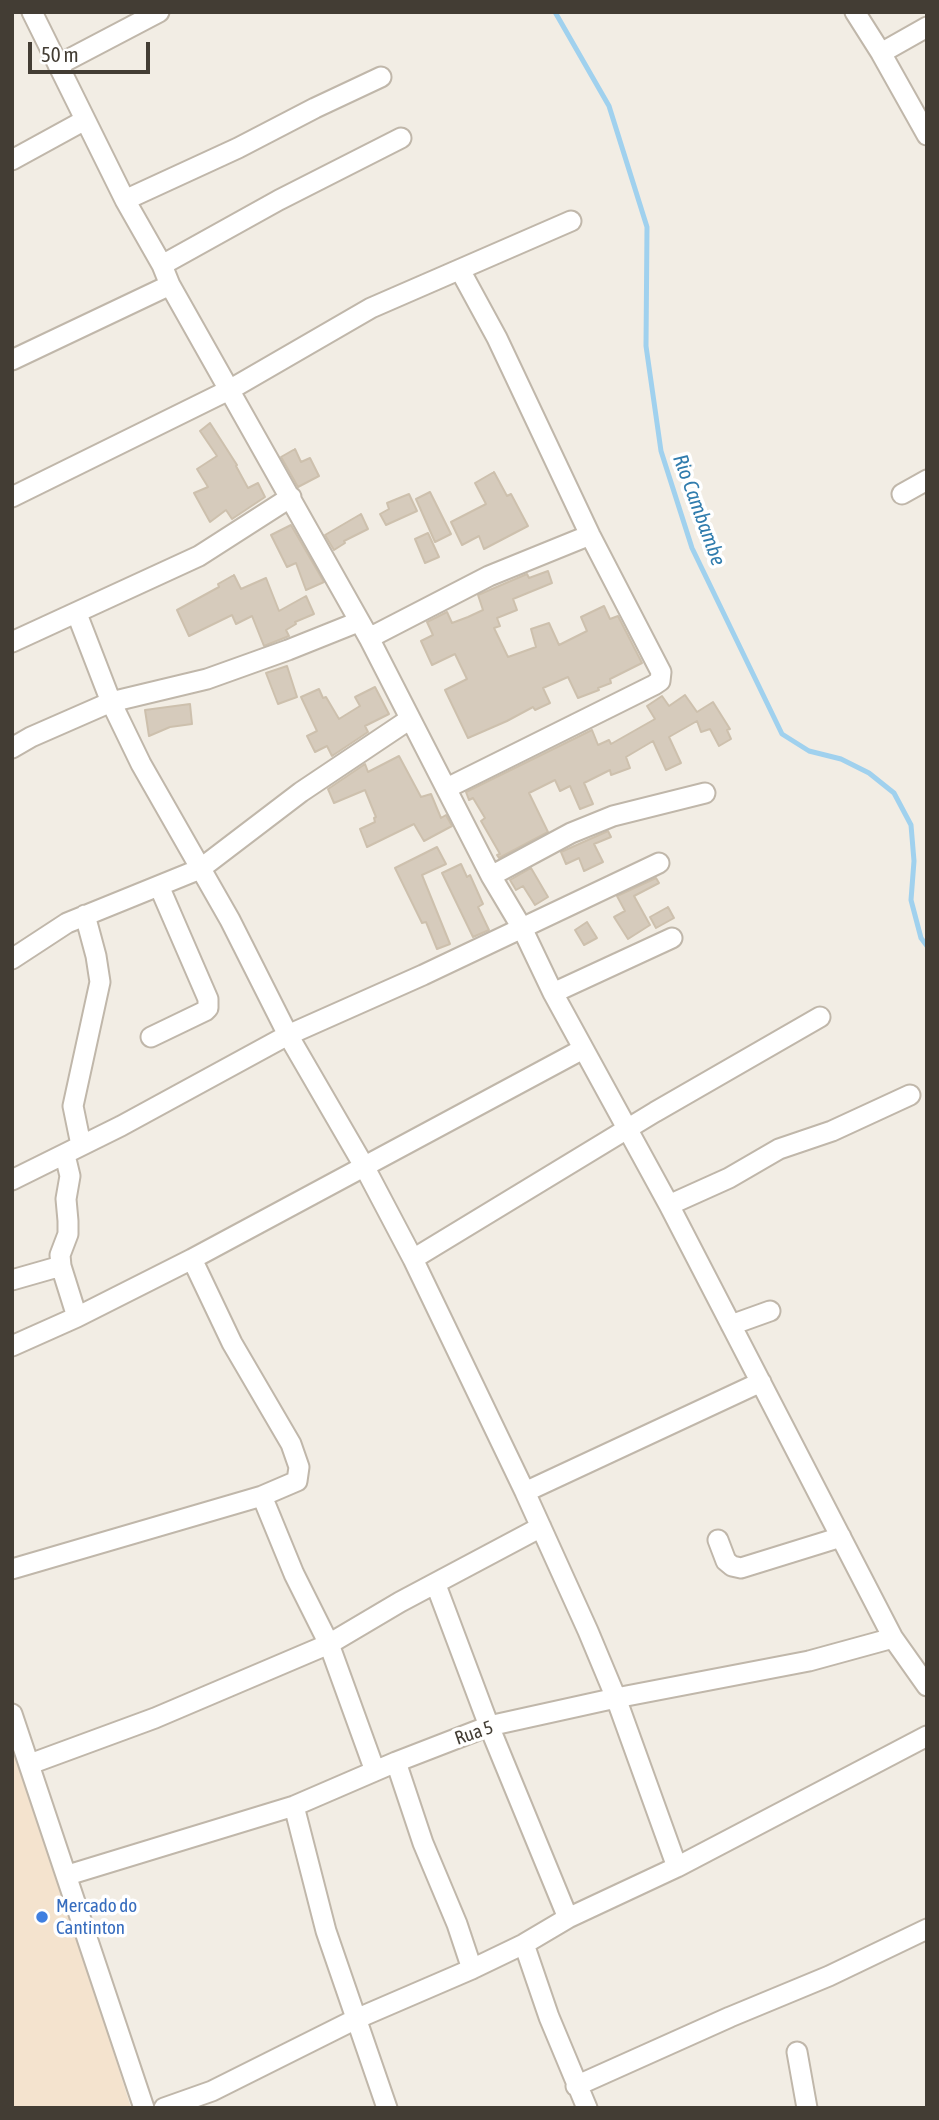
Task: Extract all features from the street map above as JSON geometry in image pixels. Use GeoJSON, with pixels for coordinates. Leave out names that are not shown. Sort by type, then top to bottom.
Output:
{"type":"FeatureCollection","features":[{"type":"Feature","properties":{"kind":"street"},"geometry":{"type":"LineString","coordinates":[[32,12],[170,285],[363,630],[491,876],[522,928],[553,993],[669,1205],[893,1638],[927,1686]]}},
{"type":"Feature","properties":{"kind":"street"},"geometry":{"type":"LineString","coordinates":[[58,65],[159,12]]}},
{"type":"Feature","properties":{"kind":"street"},"geometry":{"type":"LineString","coordinates":[[855,12],[927,135]]}},
{"type":"Feature","properties":{"kind":"street"},"geometry":{"type":"LineString","coordinates":[[881,53],[927,27]]}},
{"type":"Feature","properties":{"kind":"street"},"geometry":{"type":"LineString","coordinates":[[125,200],[381,77]]}},
{"type":"Feature","properties":{"kind":"street"},"geometry":{"type":"LineString","coordinates":[[12,160],[85,120]]}},
{"type":"Feature","properties":{"kind":"street"},"geometry":{"type":"LineString","coordinates":[[162,265],[401,138]]}},
{"type":"Feature","properties":{"kind":"street"},"geometry":{"type":"LineString","coordinates":[[12,497],[230,388],[370,308],[571,221]]}},
{"type":"Feature","properties":{"kind":"street"},"geometry":{"type":"LineString","coordinates":[[447,788],[660,681],[661,672],[590,534],[497,338],[460,270]]}},
{"type":"Feature","properties":{"kind":"street"},"geometry":{"type":"LineString","coordinates":[[12,359],[170,285]]}},
{"type":"Feature","properties":{"kind":"street"},"geometry":{"type":"LineString","coordinates":[[902,494],[927,480]]}},
{"type":"Feature","properties":{"kind":"street"},"geometry":{"type":"LineString","coordinates":[[12,642],[199,556],[291,497]]}},
{"type":"Feature","properties":{"kind":"street"},"geometry":{"type":"LineString","coordinates":[[12,748],[111,702],[207,679],[288,650],[363,630],[590,534]]}},
{"type":"Feature","properties":{"kind":"street"},"geometry":{"type":"LineString","coordinates":[[77,614],[111,702],[141,764],[230,920],[288,1035],[364,1166],[525,1492],[589,1631],[677,1867]]}},
{"type":"Feature","properties":{"kind":"street"},"geometry":{"type":"LineString","coordinates":[[12,959],[67,923],[200,869],[301,792],[410,719]]}},
{"type":"Feature","properties":{"kind":"street"},"geometry":{"type":"LineString","coordinates":[[491,876],[571,833],[613,816],[705,793]]}},
{"type":"Feature","properties":{"kind":"street"},"geometry":{"type":"LineString","coordinates":[[12,1180],[187,1091],[288,1035],[412,981],[659,863]]}},
{"type":"Feature","properties":{"kind":"street"},"geometry":{"type":"LineString","coordinates":[[151,1037],[208,1008],[208,999],[159,886]]}},
{"type":"Feature","properties":{"kind":"street"},"geometry":{"type":"LineString","coordinates":[[77,1317],[61,1266],[61,1255],[68,1234],[66,1199],[73,1150],[73,1106],[100,982],[85,915]]}},
{"type":"Feature","properties":{"kind":"street"},"geometry":{"type":"LineString","coordinates":[[553,993],[672,938]]}},
{"type":"Feature","properties":{"kind":"street"},"geometry":{"type":"LineString","coordinates":[[412,1259],[820,1017]]}},
{"type":"Feature","properties":{"kind":"street"},"geometry":{"type":"LineString","coordinates":[[12,1346],[77,1317],[192,1259],[583,1049]]}},
{"type":"Feature","properties":{"kind":"street"},"geometry":{"type":"LineString","coordinates":[[669,1205],[729,1178],[791,1144],[831,1131],[910,1096]]}},
{"type":"Feature","properties":{"kind":"street"},"geometry":{"type":"LineString","coordinates":[[12,1569],[262,1496],[297,1481],[299,1467],[290,1444],[232,1343],[192,1259]]}},
{"type":"Feature","properties":{"kind":"street"},"geometry":{"type":"LineString","coordinates":[[12,1280],[61,1266]]}},
{"type":"Feature","properties":{"kind":"street"},"geometry":{"type":"LineString","coordinates":[[731,1325],[769,1311]]}},
{"type":"Feature","properties":{"kind":"street"},"geometry":{"type":"LineString","coordinates":[[525,1492],[761,1382]]}},
{"type":"Feature","properties":{"kind":"street"},"geometry":{"type":"LineString","coordinates":[[262,1496],[295,1574],[329,1644],[375,1771]]}},
{"type":"Feature","properties":{"kind":"street"},"geometry":{"type":"LineString","coordinates":[[30,1763],[155,1718],[329,1644],[400,1602],[541,1527]]}},
{"type":"Feature","properties":{"kind":"street"},"geometry":{"type":"LineString","coordinates":[[718,1540],[726,1560],[732,1566],[741,1568],[841,1537]]}},
{"type":"Feature","properties":{"kind":"street"},"geometry":{"type":"LineString","coordinates":[[436,1584],[489,1726],[568,1918]]}},
{"type":"Feature","properties":{"kind":"street","name":"Rua 5"},"geometry":{"type":"LineString","coordinates":[[68,1875],[294,1806],[489,1726],[615,1698],[809,1661],[893,1638]]}},
{"type":"Feature","properties":{"kind":"street"},"geometry":{"type":"LineString","coordinates":[[12,1714],[144,2108]]}},
{"type":"Feature","properties":{"kind":"street"},"geometry":{"type":"LineString","coordinates":[[164,2108],[212,2091],[356,2019],[524,1944],[568,1918],[677,1867],[927,1736]]}},
{"type":"Feature","properties":{"kind":"street"},"geometry":{"type":"LineString","coordinates":[[396,1762],[423,1843],[457,1924],[472,1969]]}},
{"type":"Feature","properties":{"kind":"street"},"geometry":{"type":"LineString","coordinates":[[294,1806],[326,1931],[387,2108]]}},
{"type":"Feature","properties":{"kind":"street"},"geometry":{"type":"LineString","coordinates":[[576,2086],[730,2017],[830,1976],[927,1929]]}},
{"type":"Feature","properties":{"kind":"street"},"geometry":{"type":"LineString","coordinates":[[524,1944],[549,2017],[587,2108]]}},
{"type":"Feature","properties":{"kind":"street"},"geometry":{"type":"LineString","coordinates":[[797,2052],[807,2108]]}},
{"type":"Feature","properties":{"kind":"shaded area","name":"Mercado do Cantinton"},"geometry":{"type":"Polygon","coordinates":[[[12,1727],[131,2108],[12,2108],[12,1727]]]}},
{"type":"Feature","properties":{"kind":"building"},"geometry":{"type":"Polygon","coordinates":[[[210,423],[237,465],[248,488],[258,483],[265,497],[232,519],[226,510],[210,522],[194,493],[208,487],[197,469],[217,456],[200,431],[210,423]]]}},
{"type":"Feature","properties":{"kind":"building"},"geometry":{"type":"Polygon","coordinates":[[[295,449],[301,462],[310,458],[319,476],[298,487],[281,457],[295,449]]]}},
{"type":"Feature","properties":{"kind":"building"},"geometry":{"type":"Polygon","coordinates":[[[494,472],[507,496],[511,494],[528,526],[484,549],[479,536],[462,545],[451,522],[486,504],[475,483],[494,472]]]}},
{"type":"Feature","properties":{"kind":"building"},"geometry":{"type":"Polygon","coordinates":[[[430,492],[451,534],[435,542],[416,499],[430,492]]]}},
{"type":"Feature","properties":{"kind":"building"},"geometry":{"type":"Polygon","coordinates":[[[409,494],[417,511],[386,525],[380,514],[389,509],[387,503],[409,494]]]}},
{"type":"Feature","properties":{"kind":"building"},"geometry":{"type":"Polygon","coordinates":[[[361,514],[368,529],[344,541],[345,543],[334,550],[325,535],[361,514]]]}},
{"type":"Feature","properties":{"kind":"building"},"geometry":{"type":"Polygon","coordinates":[[[291,525],[324,582],[306,590],[296,563],[287,567],[271,535],[291,525]]]}},
{"type":"Feature","properties":{"kind":"building"},"geometry":{"type":"Polygon","coordinates":[[[428,533],[439,557],[425,563],[415,539],[428,533]]]}},
{"type":"Feature","properties":{"kind":"building"},"geometry":{"type":"Polygon","coordinates":[[[548,571],[552,583],[513,599],[517,610],[497,618],[500,626],[494,628],[508,657],[536,647],[531,629],[549,623],[559,645],[587,631],[581,617],[604,606],[610,619],[618,616],[642,663],[610,679],[611,683],[598,688],[599,690],[578,698],[568,677],[543,688],[550,703],[535,710],[533,707],[468,738],[445,690],[467,679],[455,654],[432,665],[421,641],[433,635],[427,622],[447,612],[452,623],[468,617],[483,610],[478,595],[527,574],[529,578],[548,571]]]}},
{"type":"Feature","properties":{"kind":"building"},"geometry":{"type":"Polygon","coordinates":[[[234,575],[241,589],[266,578],[279,611],[306,596],[314,614],[295,622],[296,624],[286,630],[289,636],[264,646],[252,616],[236,624],[232,615],[189,636],[177,610],[219,587],[218,584],[234,575]]]}},
{"type":"Feature","properties":{"kind":"building"},"geometry":{"type":"Polygon","coordinates":[[[287,666],[297,697],[278,704],[266,673],[287,666]]]}},
{"type":"Feature","properties":{"kind":"building"},"geometry":{"type":"Polygon","coordinates":[[[375,687],[389,714],[365,726],[368,732],[332,756],[327,746],[315,752],[307,736],[317,731],[301,697],[319,689],[339,719],[360,706],[355,697],[375,687]]]}},
{"type":"Feature","properties":{"kind":"building"},"geometry":{"type":"Polygon","coordinates":[[[685,695],[697,712],[713,702],[730,729],[727,730],[731,739],[719,746],[710,729],[701,732],[697,721],[669,737],[681,763],[666,770],[653,741],[626,757],[630,768],[611,775],[610,770],[584,783],[593,804],[580,809],[570,786],[560,791],[555,780],[529,793],[548,832],[499,858],[497,855],[500,854],[481,821],[485,818],[473,798],[469,800],[466,792],[592,730],[598,745],[609,740],[611,744],[655,719],[647,706],[662,696],[669,706],[685,695]]]}},
{"type":"Feature","properties":{"kind":"building"},"geometry":{"type":"Polygon","coordinates":[[[190,704],[192,724],[170,727],[149,736],[145,710],[190,704]]]}},
{"type":"Feature","properties":{"kind":"building"},"geometry":{"type":"Polygon","coordinates":[[[399,756],[421,797],[431,794],[441,818],[446,815],[452,826],[424,841],[414,824],[367,847],[360,829],[375,822],[376,817],[365,790],[334,803],[328,789],[365,764],[368,772],[399,756]]]}},
{"type":"Feature","properties":{"kind":"building"},"geometry":{"type":"Polygon","coordinates":[[[608,831],[611,837],[594,844],[603,862],[584,871],[579,858],[566,864],[561,852],[608,831]]]}},
{"type":"Feature","properties":{"kind":"building"},"geometry":{"type":"Polygon","coordinates":[[[437,847],[446,864],[422,875],[450,944],[437,949],[426,922],[422,923],[395,868],[437,847]]]}},
{"type":"Feature","properties":{"kind":"building"},"geometry":{"type":"Polygon","coordinates":[[[461,864],[467,877],[470,875],[483,904],[478,907],[489,930],[473,937],[442,873],[461,864]]]}},
{"type":"Feature","properties":{"kind":"building"},"geometry":{"type":"Polygon","coordinates":[[[531,868],[548,897],[535,905],[523,886],[516,890],[510,880],[531,868]]]}},
{"type":"Feature","properties":{"kind":"building"},"geometry":{"type":"Polygon","coordinates":[[[656,878],[659,883],[634,896],[650,925],[628,939],[614,917],[625,911],[617,896],[656,878]]]}},
{"type":"Feature","properties":{"kind":"building"},"geometry":{"type":"Polygon","coordinates":[[[668,907],[674,918],[656,928],[650,917],[668,907]]]}},
{"type":"Feature","properties":{"kind":"building"},"geometry":{"type":"Polygon","coordinates":[[[587,922],[597,938],[584,945],[575,930],[587,922]]]}},
{"type":"Feature","properties":{"kind":"waterway","name":"Rio Cambambe"},"geometry":{"type":"LineString","coordinates":[[555,12],[609,106],[647,227],[646,346],[661,451],[692,548],[782,734],[809,751],[841,759],[869,773],[894,793],[911,825],[914,861],[911,900],[921,938],[927,946]]}},
{"type":"Feature","properties":{"kind":"place","name":"Mercado do Cantinton"},"geometry":{"type":"Point","coordinates":[42,1917]}}]}
